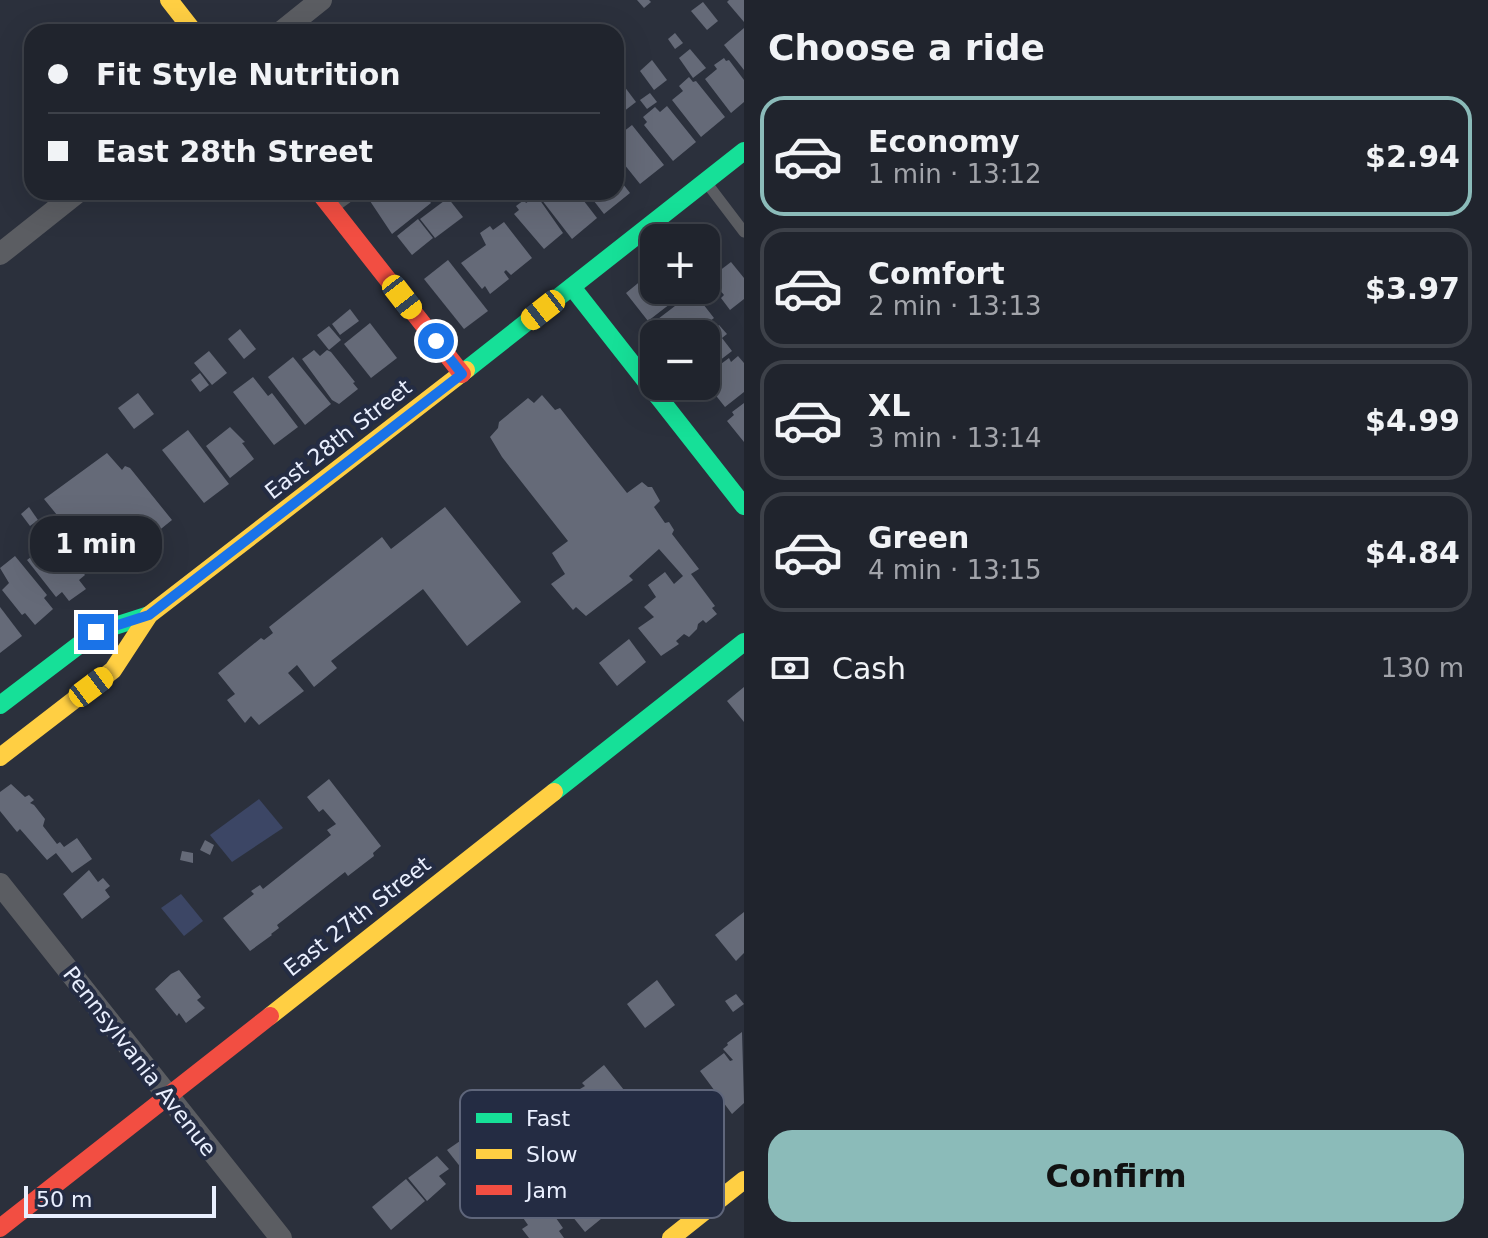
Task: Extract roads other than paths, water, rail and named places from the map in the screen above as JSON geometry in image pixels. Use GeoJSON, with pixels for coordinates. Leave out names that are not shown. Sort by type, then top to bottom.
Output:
{"type":"FeatureCollection","features":[{"type":"Feature","properties":{"kind":"street"},"geometry":{"type":"LineString","coordinates":[[169,0],[188,24]]}},
{"type":"Feature","properties":{"kind":"street"},"geometry":{"type":"LineString","coordinates":[[291,24],[321,0]]}},
{"type":"Feature","properties":{"kind":"street","name":"East 28th Street"},"geometry":{"type":"LineString","coordinates":[[0,757],[113,670],[149,615],[462,374],[744,151]]}},
{"type":"Feature","properties":{"kind":"street"},"geometry":{"type":"LineString","coordinates":[[0,254],[68,200]]}},
{"type":"Feature","properties":{"kind":"street"},"geometry":{"type":"LineString","coordinates":[[325,200],[462,374]]}},
{"type":"Feature","properties":{"kind":"street"},"geometry":{"type":"LineString","coordinates":[[572,287],[744,506]]}},
{"type":"Feature","properties":{"kind":"street","name":"East 28th Street"},"geometry":{"type":"LineString","coordinates":[[0,705],[96,632],[149,615]]}},
{"type":"Feature","properties":{"kind":"street","name":"East 27th Street"},"geometry":{"type":"LineString","coordinates":[[0,1228],[744,642]]}},
{"type":"Feature","properties":{"kind":"street","name":"Pennsylvania Avenue"},"geometry":{"type":"LineString","coordinates":[[0,884],[281,1238]]}},
{"type":"Feature","properties":{"kind":"street"},"geometry":{"type":"LineString","coordinates":[[724,1196],[744,1180]]}},
{"type":"Feature","properties":{"kind":"street"},"geometry":{"type":"LineString","coordinates":[[671,1238],[696,1218]]}},
{"type":"Feature","properties":{"kind":"lane"},"geometry":{"type":"LineString","coordinates":[[705,181],[744,232]]}},
{"type":"Feature","properties":{"kind":"lane"},"geometry":{"type":"LineString","coordinates":[[332,209],[344,200]]}}]}
